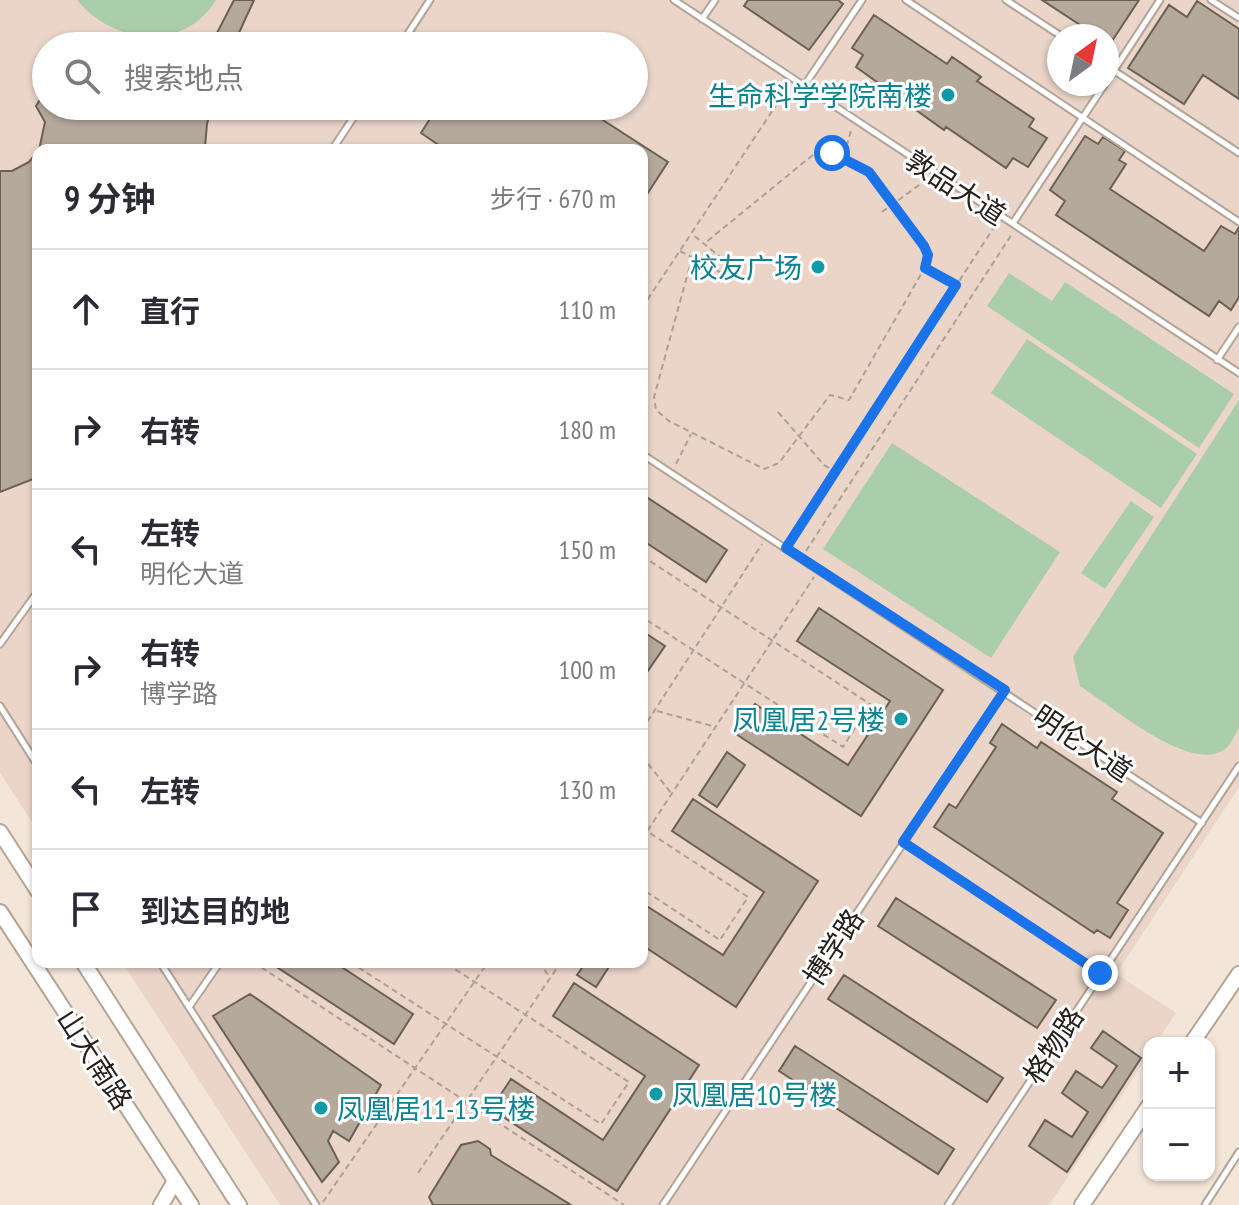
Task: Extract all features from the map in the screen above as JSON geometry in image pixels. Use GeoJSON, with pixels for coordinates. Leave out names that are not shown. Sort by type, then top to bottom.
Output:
{"type":"FeatureCollection","features":[{"type":"Feature","properties":{"kind":"main road"},"geometry":{"type":"LineString","coordinates":[[0,832],[32,882]]}},
{"type":"Feature","properties":{"kind":"main road","name":"山大南路"},"geometry":{"type":"LineString","coordinates":[[0,912],[32,961]]}},
{"type":"Feature","properties":{"kind":"main road","name":"山大南路"},"geometry":{"type":"LineString","coordinates":[[36,968],[191,1205]]}},
{"type":"Feature","properties":{"kind":"main road","name":"山大南路"},"geometry":{"type":"LineString","coordinates":[[87,968],[239,1205]]}},
{"type":"Feature","properties":{"kind":"main road"},"geometry":{"type":"LineString","coordinates":[[1196,1037],[1239,974]]}},
{"type":"Feature","properties":{"kind":"main road"},"geometry":{"type":"LineString","coordinates":[[1082,1205],[1147,1109]]}},
{"type":"Feature","properties":{"kind":"main road"},"geometry":{"type":"LineString","coordinates":[[161,1205],[175,1181]]}},
{"type":"Feature","properties":{"kind":"lane"},"geometry":{"type":"LineString","coordinates":[[409,32],[430,0]]}},
{"type":"Feature","properties":{"kind":"lane","name":"敦品大道"},"geometry":{"type":"LineString","coordinates":[[674,0],[1239,373]]}},
{"type":"Feature","properties":{"kind":"lane"},"geometry":{"type":"LineString","coordinates":[[688,9],[694,0]]}},
{"type":"Feature","properties":{"kind":"lane"},"geometry":{"type":"LineString","coordinates":[[702,19],[715,0]]}},
{"type":"Feature","properties":{"kind":"lane"},"geometry":{"type":"LineString","coordinates":[[804,86],[862,0]]}},
{"type":"Feature","properties":{"kind":"lane"},"geometry":{"type":"LineString","coordinates":[[906,0],[1239,222]]}},
{"type":"Feature","properties":{"kind":"lane"},"geometry":{"type":"LineString","coordinates":[[1006,0],[1047,27]]}},
{"type":"Feature","properties":{"kind":"lane"},"geometry":{"type":"LineString","coordinates":[[1119,62],[1160,0]]}},
{"type":"Feature","properties":{"kind":"lane"},"geometry":{"type":"LineString","coordinates":[[1211,0],[1239,18]]}},
{"type":"Feature","properties":{"kind":"lane"},"geometry":{"type":"LineString","coordinates":[[1119,75],[1239,153]]}},
{"type":"Feature","properties":{"kind":"lane"},"geometry":{"type":"LineString","coordinates":[[1015,225],[1097,96]]}},
{"type":"Feature","properties":{"kind":"lane"},"geometry":{"type":"LineString","coordinates":[[336,144],[352,120]]}},
{"type":"Feature","properties":{"kind":"lane"},"geometry":{"type":"LineString","coordinates":[[1217,360],[1239,327]]}},
{"type":"Feature","properties":{"kind":"lane","name":"明伦大道"},"geometry":{"type":"LineString","coordinates":[[648,458],[1005,690],[1202,823]]}},
{"type":"Feature","properties":{"kind":"lane"},"geometry":{"type":"LineString","coordinates":[[0,644],[32,599]]}},
{"type":"Feature","properties":{"kind":"lane","name":"博学路"},"geometry":{"type":"LineString","coordinates":[[663,1205],[1005,690]]}},
{"type":"Feature","properties":{"kind":"lane"},"geometry":{"type":"LineString","coordinates":[[0,706],[32,757]]}},
{"type":"Feature","properties":{"kind":"lane","name":"格物路"},"geometry":{"type":"LineString","coordinates":[[948,1205],[1239,766]]}},
{"type":"Feature","properties":{"kind":"lane"},"geometry":{"type":"LineString","coordinates":[[903,842],[1100,973]]}},
{"type":"Feature","properties":{"kind":"lane"},"geometry":{"type":"LineString","coordinates":[[164,968],[318,1205]]}},
{"type":"Feature","properties":{"kind":"lane"},"geometry":{"type":"LineString","coordinates":[[189,1007],[216,968]]}},
{"type":"Feature","properties":{"kind":"lane"},"geometry":{"type":"LineString","coordinates":[[1205,1205],[1239,1152]]}},
{"type":"Feature","properties":{"kind":"path"},"geometry":{"type":"LineString","coordinates":[[648,299],[793,79]]}},
{"type":"Feature","properties":{"kind":"path"},"geometry":{"type":"LineString","coordinates":[[844,157],[854,119]]}},
{"type":"Feature","properties":{"kind":"path"},"geometry":{"type":"LineString","coordinates":[[692,258],[654,404],[662,417],[764,469],[779,463],[830,395],[849,400],[925,268],[928,255],[869,172],[832,153],[814,154],[705,243]]}},
{"type":"Feature","properties":{"kind":"path"},"geometry":{"type":"LineString","coordinates":[[882,212],[935,173]]}},
{"type":"Feature","properties":{"kind":"path"},"geometry":{"type":"LineString","coordinates":[[786,548],[1001,216]]}},
{"type":"Feature","properties":{"kind":"path"},"geometry":{"type":"LineString","coordinates":[[801,558],[1015,225]]}},
{"type":"Feature","properties":{"kind":"path"},"geometry":{"type":"LineString","coordinates":[[680,251],[724,274],[730,265],[691,233]]}},
{"type":"Feature","properties":{"kind":"path"},"geometry":{"type":"LineString","coordinates":[[925,268],[956,285]]}},
{"type":"Feature","properties":{"kind":"path"},"geometry":{"type":"LineString","coordinates":[[778,412],[824,465],[836,471]]}},
{"type":"Feature","properties":{"kind":"path"},"geometry":{"type":"LineString","coordinates":[[670,473],[691,433]]}},
{"type":"Feature","properties":{"kind":"path"},"geometry":{"type":"LineString","coordinates":[[648,721],[723,609],[767,536]]}},
{"type":"Feature","properties":{"kind":"path"},"geometry":{"type":"LineString","coordinates":[[648,560],[870,704],[843,747],[648,621]]}},
{"type":"Feature","properties":{"kind":"path"},"geometry":{"type":"LineString","coordinates":[[648,830],[819,569]]}},
{"type":"Feature","properties":{"kind":"path"},"geometry":{"type":"LineString","coordinates":[[655,710],[716,727]]}},
{"type":"Feature","properties":{"kind":"path"},"geometry":{"type":"LineString","coordinates":[[648,764],[672,794]]}},
{"type":"Feature","properties":{"kind":"path"},"geometry":{"type":"LineString","coordinates":[[648,832],[748,897],[720,940],[648,893]]}},
{"type":"Feature","properties":{"kind":"path"},"geometry":{"type":"LineString","coordinates":[[262,968],[413,1070],[624,1205]]}},
{"type":"Feature","properties":{"kind":"path"},"geometry":{"type":"LineString","coordinates":[[359,968],[601,1124],[629,1082],[453,968]]}},
{"type":"Feature","properties":{"kind":"path"},"geometry":{"type":"LineString","coordinates":[[318,1205],[484,968]]}},
{"type":"Feature","properties":{"kind":"path"},"geometry":{"type":"LineString","coordinates":[[543,968],[551,977]]}},
{"type":"Feature","properties":{"kind":"path"},"geometry":{"type":"LineString","coordinates":[[418,1173],[557,968]]}},
{"type":"Feature","properties":{"kind":"shaded area"},"geometry":{"type":"Polygon","coordinates":[[[0,0],[1239,0],[1239,787],[1116,974],[1176,1013],[1160,1037],[1143,1037],[1143,1063],[1049,1205],[280,1205],[126,968],[648,968],[648,144],[32,144],[32,822],[0,773],[0,0]]]}},
{"type":"Feature","properties":{"kind":"green space"},"geometry":{"type":"Polygon","coordinates":[[[77,0],[216,0],[202,17],[176,32],[125,32],[92,15],[77,0]]]}},
{"type":"Feature","properties":{"kind":"green space"},"geometry":{"type":"Polygon","coordinates":[[[1009,273],[1052,301],[1065,282],[1234,394],[1199,448],[987,306],[1009,273]]]}},
{"type":"Feature","properties":{"kind":"green space"},"geometry":{"type":"Polygon","coordinates":[[[1027,339],[1197,454],[1161,508],[991,393],[1027,339]]]}},
{"type":"Feature","properties":{"kind":"green space"},"geometry":{"type":"Polygon","coordinates":[[[1239,400],[1239,728],[1225,749],[1211,755],[1173,746],[1080,686],[1073,657],[1239,400]]]}},
{"type":"Feature","properties":{"kind":"green space"},"geometry":{"type":"Polygon","coordinates":[[[892,443],[1060,552],[991,658],[823,549],[892,443]]]}},
{"type":"Feature","properties":{"kind":"green space"},"geometry":{"type":"Polygon","coordinates":[[[1131,501],[1154,517],[1105,589],[1081,573],[1131,501]]]}},
{"type":"Feature","properties":{"kind":"building"},"geometry":{"type":"Polygon","coordinates":[[[234,0],[254,0],[239,32],[218,32],[234,0]]]}},
{"type":"Feature","properties":{"kind":"building"},"geometry":{"type":"Polygon","coordinates":[[[748,0],[838,0],[843,4],[809,50],[744,6],[748,0]]]}},
{"type":"Feature","properties":{"kind":"building"},"geometry":{"type":"Polygon","coordinates":[[[1042,0],[1139,0],[1119,30],[1119,24],[1079,24],[1042,0]]]}},
{"type":"Feature","properties":{"kind":"building"},"geometry":{"type":"Polygon","coordinates":[[[1197,1],[1239,29],[1239,99],[1203,75],[1184,104],[1128,68],[1169,5],[1187,17],[1197,1]]]}},
{"type":"Feature","properties":{"kind":"building","name":"生命科学学院南楼"},"geometry":{"type":"Polygon","coordinates":[[[874,15],[947,64],[952,57],[981,77],[977,81],[1034,119],[1029,127],[1047,138],[1028,167],[1013,158],[1006,168],[946,127],[944,130],[856,67],[863,55],[852,48],[874,15]]]}},
{"type":"Feature","properties":{"kind":"building"},"geometry":{"type":"Polygon","coordinates":[[[208,120],[205,144],[40,144],[45,122],[208,120]]]}},
{"type":"Feature","properties":{"kind":"building"},"geometry":{"type":"Polygon","coordinates":[[[429,120],[603,120],[640,144],[437,144],[421,133],[429,120]]]}},
{"type":"Feature","properties":{"kind":"building"},"geometry":{"type":"Polygon","coordinates":[[[1085,136],[1098,144],[1103,137],[1125,151],[1119,160],[1126,164],[1110,189],[1204,251],[1221,226],[1235,234],[1239,227],[1239,297],[1231,310],[1219,301],[1209,316],[1056,215],[1065,201],[1050,190],[1085,136]]]}},
{"type":"Feature","properties":{"kind":"building"},"geometry":{"type":"Polygon","coordinates":[[[648,149],[668,162],[648,193],[648,149]]]}},
{"type":"Feature","properties":{"kind":"building"},"geometry":{"type":"Polygon","coordinates":[[[32,158],[32,479],[0,492],[0,171],[12,171],[32,158]]]}},
{"type":"Feature","properties":{"kind":"building"},"geometry":{"type":"Polygon","coordinates":[[[648,498],[727,550],[706,582],[648,544],[648,498]]]}},
{"type":"Feature","properties":{"kind":"building","name":"凤凰居2号楼"},"geometry":{"type":"Polygon","coordinates":[[[819,608],[943,690],[861,816],[736,734],[755,704],[848,765],[890,701],[797,641],[819,608]]]}},
{"type":"Feature","properties":{"kind":"building"},"geometry":{"type":"Polygon","coordinates":[[[648,635],[665,646],[648,671],[648,635]]]}},
{"type":"Feature","properties":{"kind":"building"},"geometry":{"type":"Polygon","coordinates":[[[1002,724],[1037,748],[1041,742],[1117,792],[1112,799],[1163,833],[1117,903],[1128,910],[1110,938],[1097,930],[1094,933],[934,827],[949,804],[956,808],[996,747],[990,743],[1002,724]]]}},
{"type":"Feature","properties":{"kind":"building"},"geometry":{"type":"Polygon","coordinates":[[[727,752],[745,765],[717,807],[699,795],[727,752]]]}},
{"type":"Feature","properties":{"kind":"building"},"geometry":{"type":"Polygon","coordinates":[[[693,799],[818,881],[736,1007],[648,949],[648,907],[723,955],[764,892],[672,831],[693,799]]]}},
{"type":"Feature","properties":{"kind":"building"},"geometry":{"type":"Polygon","coordinates":[[[896,898],[1056,1000],[1037,1028],[878,926],[896,898]]]}},
{"type":"Feature","properties":{"kind":"building"},"geometry":{"type":"Polygon","coordinates":[[[278,968],[343,968],[413,1014],[394,1044],[278,968]]]}},
{"type":"Feature","properties":{"kind":"building"},"geometry":{"type":"Polygon","coordinates":[[[582,968],[608,968],[596,987],[577,975],[582,968]]]}},
{"type":"Feature","properties":{"kind":"building"},"geometry":{"type":"Polygon","coordinates":[[[844,975],[1003,1078],[987,1102],[828,999],[844,975]]]}},
{"type":"Feature","properties":{"kind":"building","name":"凤凰居10号楼"},"geometry":{"type":"Polygon","coordinates":[[[574,983],[699,1065],[617,1191],[491,1109],[511,1079],[603,1140],[645,1076],[553,1016],[574,983]]]}},
{"type":"Feature","properties":{"kind":"building","name":"凤凰居11-13号楼"},"geometry":{"type":"Polygon","coordinates":[[[250,994],[381,1085],[349,1141],[333,1131],[328,1141],[339,1162],[322,1182],[213,1016],[250,994]]]}},
{"type":"Feature","properties":{"kind":"building"},"geometry":{"type":"Polygon","coordinates":[[[1103,1031],[1141,1058],[1067,1172],[1029,1146],[1045,1120],[1072,1137],[1088,1112],[1062,1093],[1076,1071],[1102,1088],[1117,1066],[1091,1048],[1103,1031]]]}},
{"type":"Feature","properties":{"kind":"building"},"geometry":{"type":"Polygon","coordinates":[[[795,1046],[954,1149],[938,1174],[779,1071],[795,1046]]]}},
{"type":"Feature","properties":{"kind":"building"},"geometry":{"type":"Polygon","coordinates":[[[478,1141],[490,1149],[491,1155],[571,1205],[433,1205],[429,1197],[461,1145],[478,1141]]]}},
{"type":"Feature","properties":{"kind":"place","name":"生命科学学院南楼"},"geometry":{"type":"Point","coordinates":[948,95]}},
{"type":"Feature","properties":{"kind":"place","name":"校友广场"},"geometry":{"type":"Point","coordinates":[818,267]}},
{"type":"Feature","properties":{"kind":"place","name":"凤凰居2号楼"},"geometry":{"type":"Point","coordinates":[901,719]}},
{"type":"Feature","properties":{"kind":"place","name":"凤凰居10号楼"},"geometry":{"type":"Point","coordinates":[656,1094]}},
{"type":"Feature","properties":{"kind":"place","name":"凤凰居11-13号楼"},"geometry":{"type":"Point","coordinates":[321,1108]}},
{"type":"Feature","properties":{"kind":"route"},"geometry":{"type":"LineString","coordinates":[[832,153],[855,162],[869,172],[924,246],[928,255],[925,268],[956,285],[786,548],[1005,690],[903,842],[1100,973]]}}]}
